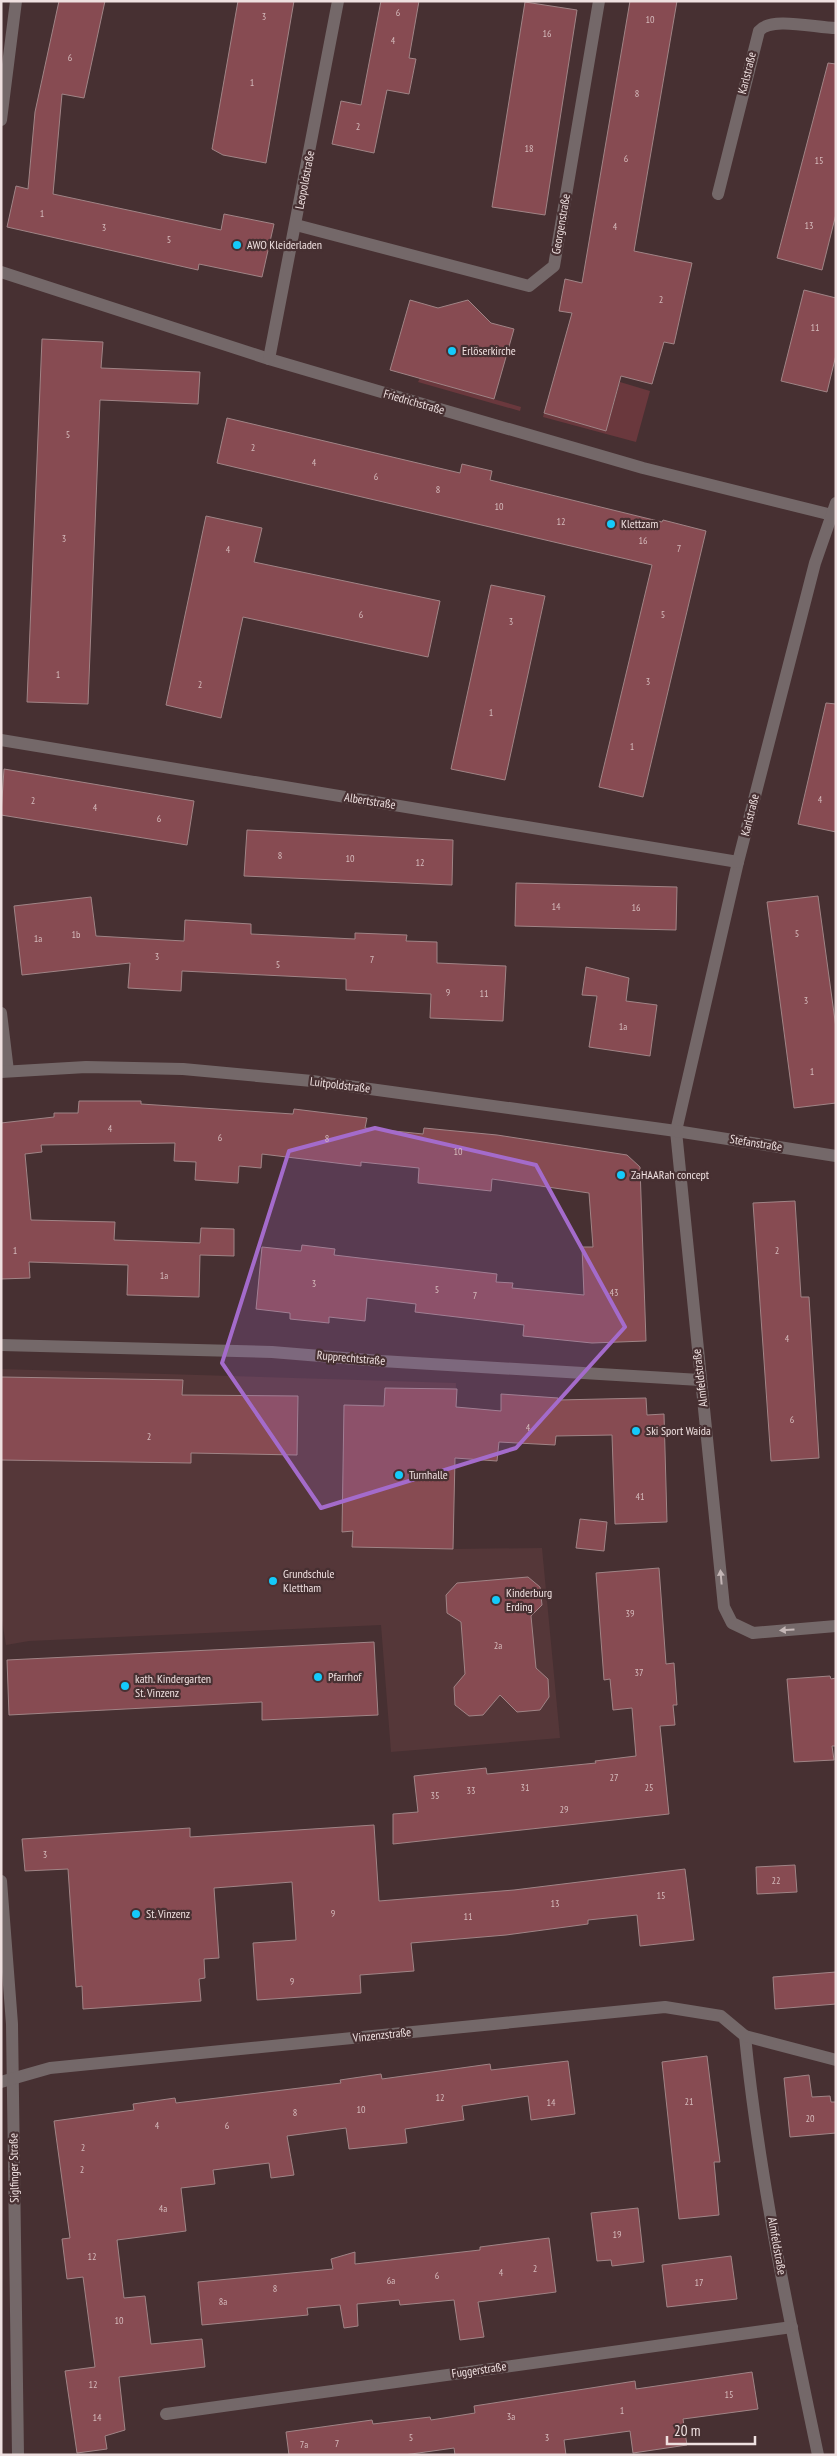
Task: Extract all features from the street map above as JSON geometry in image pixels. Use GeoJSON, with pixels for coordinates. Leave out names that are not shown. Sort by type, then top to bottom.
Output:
{"type":"FeatureCollection","features":[{"type":"Feature","properties":{"kind":"street"},"geometry":{"type":"LineString","coordinates":[[1,120],[16,1]]}},
{"type":"Feature","properties":{"kind":"street","name":"Leopoldstraße"},"geometry":{"type":"LineString","coordinates":[[269,359],[338,1]]}},
{"type":"Feature","properties":{"kind":"street","name":"Georgenstraße"},"geometry":{"type":"LineString","coordinates":[[296,225],[529,286],[554,266],[599,1]]}},
{"type":"Feature","properties":{"kind":"street","name":"Karlstraße"},"geometry":{"type":"LineString","coordinates":[[718,194],[759,31],[763,26],[775,23],[836,28]]}},
{"type":"Feature","properties":{"kind":"street","name":"Friedrichstraße"},"geometry":{"type":"LineString","coordinates":[[1,272],[269,359],[643,468],[834,509]]}},
{"type":"Feature","properties":{"kind":"street","name":"Karlstraße"},"geometry":{"type":"LineString","coordinates":[[676,1130],[738,862],[815,563],[834,509]]}},
{"type":"Feature","properties":{"kind":"street","name":"Albertstraße"},"geometry":{"type":"LineString","coordinates":[[1,740],[738,862]]}},
{"type":"Feature","properties":{"kind":"street"},"geometry":{"type":"LineString","coordinates":[[1,1013],[5,1072]]}},
{"type":"Feature","properties":{"kind":"street","name":"Luitpoldstraße"},"geometry":{"type":"LineString","coordinates":[[5,1072],[86,1067],[193,1070],[312,1081],[676,1130]]}},
{"type":"Feature","properties":{"kind":"street","name":"Stefanstraße"},"geometry":{"type":"LineString","coordinates":[[676,1130],[836,1156]]}},
{"type":"Feature","properties":{"kind":"street","name":"Almfeldstraße"},"geometry":{"type":"LineString","coordinates":[[676,1130],[724,1607],[732,1623],[753,1633],[836,1626]]}},
{"type":"Feature","properties":{"kind":"street","name":"Rupprechtstraße"},"geometry":{"type":"LineString","coordinates":[[1,1346],[272,1352],[380,1361],[700,1380]]}},
{"type":"Feature","properties":{"kind":"street","name":"Siglfinger Straße"},"geometry":{"type":"LineString","coordinates":[[1,1881],[12,2024],[7,2080],[18,2455]]}},
{"type":"Feature","properties":{"kind":"street","name":"Vinzenzstraße"},"geometry":{"type":"LineString","coordinates":[[7,2080],[50,2068],[665,2007],[720,2016],[745,2036]]}},
{"type":"Feature","properties":{"kind":"street"},"geometry":{"type":"LineString","coordinates":[[745,2036],[836,2060]]}},
{"type":"Feature","properties":{"kind":"street","name":"Almfeldstraße"},"geometry":{"type":"LineString","coordinates":[[745,2036],[750,2092],[792,2326],[818,2455]]}},
{"type":"Feature","properties":{"kind":"street","name":"Fuggerstraße"},"geometry":{"type":"LineString","coordinates":[[166,2414],[792,2326]]}},
{"type":"Feature","properties":{"kind":"highlighted area"},"geometry":{"type":"Polygon","coordinates":[[[375,1128],[536,1165],[625,1327],[516,1448],[321,1508],[222,1363],[289,1151],[375,1128]]]}},
{"type":"Feature","properties":{"kind":"shaded area"},"geometry":{"type":"Polygon","coordinates":[[[420,378],[521,407],[520,411],[418,382],[420,378]]]}},
{"type":"Feature","properties":{"kind":"shaded area"},"geometry":{"type":"Polygon","coordinates":[[[620,382],[650,391],[636,442],[543,417],[544,413],[606,431],[620,382]]]}},
{"type":"Feature","properties":{"kind":"shaded area","name":"Grundschule Klettham"},"geometry":{"type":"Polygon","coordinates":[[[1,1369],[456,1383],[453,1549],[542,1548],[560,1738],[391,1752],[381,1625],[29,1641],[6,1645],[1,1614],[1,1369]]]}},
{"type":"Feature","properties":{"kind":"building"},"geometry":{"type":"Polygon","coordinates":[[[59,1],[105,1],[84,98],[62,94],[53,194],[221,230],[224,214],[274,224],[262,277],[199,264],[198,270],[7,227],[16,186],[28,189],[35,112],[59,1]]]}},
{"type":"Feature","properties":{"kind":"building"},"geometry":{"type":"Polygon","coordinates":[[[238,1],[294,1],[266,163],[223,155],[212,149],[238,1]]]}},
{"type":"Feature","properties":{"kind":"building"},"geometry":{"type":"Polygon","coordinates":[[[381,1],[419,1],[409,58],[416,59],[409,94],[387,90],[374,153],[332,144],[341,101],[361,105],[381,1]]]}},
{"type":"Feature","properties":{"kind":"building"},"geometry":{"type":"Polygon","coordinates":[[[630,1],[677,1],[634,251],[692,263],[674,344],[664,342],[652,384],[621,376],[606,431],[544,413],[572,313],[559,311],[565,279],[582,283],[630,1]]]}},
{"type":"Feature","properties":{"kind":"building"},"geometry":{"type":"Polygon","coordinates":[[[525,2],[577,10],[545,215],[492,207],[525,2]]]}},
{"type":"Feature","properties":{"kind":"building"},"geometry":{"type":"Polygon","coordinates":[[[828,63],[836,64],[836,214],[822,270],[777,258],[828,63]]]}},
{"type":"Feature","properties":{"kind":"building"},"geometry":{"type":"Polygon","coordinates":[[[804,290],[836,298],[836,355],[827,392],[781,381],[804,290]]]}},
{"type":"Feature","properties":{"kind":"building","name":"Erlöserkirche"},"geometry":{"type":"Polygon","coordinates":[[[410,300],[438,308],[468,300],[491,323],[514,329],[494,399],[390,370],[410,300]]]}},
{"type":"Feature","properties":{"kind":"building"},"geometry":{"type":"Polygon","coordinates":[[[42,339],[103,342],[101,368],[200,372],[198,404],[100,400],[88,704],[27,702],[42,339]]]}},
{"type":"Feature","properties":{"kind":"building"},"geometry":{"type":"Polygon","coordinates":[[[227,418],[460,473],[462,464],[492,471],[490,480],[706,531],[643,797],[599,787],[652,565],[217,463],[227,418]]]}},
{"type":"Feature","properties":{"kind":"building"},"geometry":{"type":"Polygon","coordinates":[[[206,516],[262,528],[254,562],[440,601],[428,657],[243,617],[221,718],[166,705],[206,516]]]}},
{"type":"Feature","properties":{"kind":"building"},"geometry":{"type":"Polygon","coordinates":[[[491,585],[545,596],[505,780],[451,769],[491,585]]]}},
{"type":"Feature","properties":{"kind":"building"},"geometry":{"type":"Polygon","coordinates":[[[826,703],[836,704],[836,832],[798,824],[826,703]]]}},
{"type":"Feature","properties":{"kind":"building"},"geometry":{"type":"Polygon","coordinates":[[[4,769],[194,801],[187,845],[1,815],[4,769]]]}},
{"type":"Feature","properties":{"kind":"building"},"geometry":{"type":"Polygon","coordinates":[[[247,830],[453,840],[452,885],[244,876],[247,830]]]}},
{"type":"Feature","properties":{"kind":"building"},"geometry":{"type":"Polygon","coordinates":[[[516,883],[677,887],[676,930],[515,926],[516,883]]]}},
{"type":"Feature","properties":{"kind":"building"},"geometry":{"type":"Polygon","coordinates":[[[818,896],[836,1028],[836,1103],[794,1108],[767,902],[818,896]]]}},
{"type":"Feature","properties":{"kind":"building"},"geometry":{"type":"Polygon","coordinates":[[[91,897],[96,936],[184,941],[185,920],[251,924],[251,934],[355,939],[355,933],[407,935],[406,941],[437,942],[437,963],[506,966],[503,1021],[430,1018],[431,994],[346,990],[346,979],[182,971],[181,991],[128,988],[130,963],[22,975],[14,906],[91,897]]]}},
{"type":"Feature","properties":{"kind":"building"},"geometry":{"type":"Polygon","coordinates":[[[586,967],[629,978],[626,1001],[657,1005],[650,1056],[589,1047],[597,996],[582,995],[586,967]]]}},
{"type":"Feature","properties":{"kind":"building"},"geometry":{"type":"Polygon","coordinates":[[[79,1101],[141,1101],[141,1104],[293,1114],[294,1109],[367,1118],[365,1128],[423,1134],[424,1128],[497,1135],[627,1155],[640,1167],[646,1341],[592,1343],[523,1336],[524,1325],[415,1312],[416,1304],[367,1298],[365,1321],[329,1317],[329,1323],[290,1319],[290,1313],[256,1309],[262,1247],[301,1251],[302,1245],[335,1249],[334,1255],[497,1274],[496,1282],[513,1283],[512,1288],[584,1295],[582,1247],[593,1247],[589,1193],[492,1179],[491,1191],[418,1183],[419,1168],[361,1162],[361,1166],[262,1154],[261,1168],[239,1166],[238,1183],[195,1180],[196,1162],[174,1161],[175,1143],[41,1145],[42,1152],[25,1154],[31,1220],[115,1222],[114,1240],[200,1243],[201,1228],[234,1229],[234,1256],[200,1255],[199,1297],[127,1295],[128,1265],[29,1262],[30,1278],[1,1279],[1,1123],[54,1117],[54,1113],[78,1113],[79,1101]]]}},
{"type":"Feature","properties":{"kind":"building"},"geometry":{"type":"Polygon","coordinates":[[[795,1201],[801,1297],[809,1297],[819,1458],[771,1461],[753,1203],[795,1201]]]}},
{"type":"Feature","properties":{"kind":"building"},"geometry":{"type":"Polygon","coordinates":[[[1,1377],[183,1380],[182,1395],[298,1396],[297,1455],[191,1453],[191,1463],[1,1460],[1,1377]]]}},
{"type":"Feature","properties":{"kind":"building"},"geometry":{"type":"Polygon","coordinates":[[[385,1388],[457,1389],[456,1407],[501,1411],[501,1394],[558,1398],[558,1400],[646,1398],[647,1415],[664,1414],[667,1522],[615,1524],[612,1435],[556,1436],[555,1445],[499,1442],[497,1461],[455,1458],[453,1549],[352,1547],[353,1531],[342,1532],[344,1405],[384,1406],[385,1388]]]}},
{"type":"Feature","properties":{"kind":"building"},"geometry":{"type":"Polygon","coordinates":[[[580,1519],[607,1522],[604,1551],[576,1548],[580,1519]]]}},
{"type":"Feature","properties":{"kind":"building"},"geometry":{"type":"Polygon","coordinates":[[[659,1568],[666,1664],[674,1663],[677,1705],[673,1705],[675,1725],[660,1726],[669,1814],[393,1844],[393,1814],[418,1812],[414,1776],[486,1768],[487,1774],[596,1763],[595,1761],[636,1756],[632,1708],[613,1710],[610,1679],[604,1680],[596,1573],[659,1568]]]}},
{"type":"Feature","properties":{"kind":"building"},"geometry":{"type":"Polygon","coordinates":[[[528,1577],[540,1587],[542,1605],[531,1616],[536,1668],[548,1679],[549,1697],[540,1710],[517,1712],[500,1695],[483,1715],[469,1716],[455,1705],[454,1687],[465,1674],[461,1622],[447,1613],[446,1595],[457,1583],[528,1577]]]}},
{"type":"Feature","properties":{"kind":"building"},"geometry":{"type":"Polygon","coordinates":[[[374,1642],[378,1715],[262,1720],[262,1702],[9,1715],[7,1660],[374,1642]]]}},
{"type":"Feature","properties":{"kind":"building"},"geometry":{"type":"Polygon","coordinates":[[[830,1676],[831,1679],[836,1678],[836,1746],[832,1746],[834,1760],[794,1762],[787,1679],[830,1676]]]}},
{"type":"Feature","properties":{"kind":"building"},"geometry":{"type":"Polygon","coordinates":[[[374,1825],[379,1901],[514,1890],[685,1869],[694,1940],[640,1946],[637,1915],[588,1920],[588,1924],[506,1935],[411,1943],[414,1971],[360,1975],[361,1993],[257,2000],[253,1943],[296,1940],[292,1882],[214,1888],[219,1958],[204,1959],[205,1978],[199,1979],[201,2001],[83,2009],[82,1986],[76,1987],[68,1869],[25,1871],[22,1839],[190,1828],[190,1837],[374,1825]]]}},
{"type":"Feature","properties":{"kind":"building"},"geometry":{"type":"Polygon","coordinates":[[[795,1865],[797,1892],[757,1894],[756,1867],[795,1865]]]}},
{"type":"Feature","properties":{"kind":"building"},"geometry":{"type":"Polygon","coordinates":[[[836,1972],[836,2004],[775,2009],[773,1977],[836,1972]]]}},
{"type":"Feature","properties":{"kind":"building"},"geometry":{"type":"Polygon","coordinates":[[[707,2056],[720,2162],[714,2162],[719,2215],[679,2219],[662,2062],[707,2056]]]}},
{"type":"Feature","properties":{"kind":"building"},"geometry":{"type":"Polygon","coordinates":[[[568,2061],[575,2114],[531,2120],[528,2096],[462,2106],[464,2120],[405,2129],[407,2143],[349,2149],[346,2128],[287,2136],[294,2175],[271,2178],[269,2163],[213,2170],[215,2184],[181,2188],[186,2231],[117,2240],[124,2298],[145,2296],[151,2344],[202,2339],[205,2367],[119,2377],[125,2430],[105,2436],[107,2449],[77,2453],[65,2371],[95,2367],[83,2277],[67,2279],[62,2239],[70,2238],[54,2121],[134,2110],[133,2104],[175,2098],[176,2103],[341,2083],[340,2080],[381,2074],[382,2079],[490,2064],[491,2070],[568,2061]]]}},
{"type":"Feature","properties":{"kind":"building"},"geometry":{"type":"Polygon","coordinates":[[[809,2075],[812,2097],[830,2096],[831,2102],[836,2102],[836,2133],[790,2137],[784,2078],[809,2075]]]}},
{"type":"Feature","properties":{"kind":"building"},"geometry":{"type":"Polygon","coordinates":[[[638,2208],[644,2262],[612,2266],[611,2260],[597,2261],[591,2213],[638,2208]]]}},
{"type":"Feature","properties":{"kind":"building"},"geometry":{"type":"Polygon","coordinates":[[[549,2238],[556,2292],[478,2302],[484,2337],[460,2340],[454,2300],[400,2305],[399,2300],[357,2304],[358,2326],[344,2328],[340,2305],[307,2308],[308,2315],[202,2325],[198,2282],[333,2269],[331,2259],[355,2252],[355,2264],[480,2250],[480,2247],[549,2238]]]}},
{"type":"Feature","properties":{"kind":"building"},"geometry":{"type":"Polygon","coordinates":[[[731,2256],[737,2299],[667,2307],[662,2265],[731,2256]]]}},
{"type":"Feature","properties":{"kind":"building"},"geometry":{"type":"Polygon","coordinates":[[[752,2372],[758,2409],[683,2419],[687,2445],[633,2453],[630,2431],[564,2440],[566,2455],[455,2455],[454,2448],[404,2455],[289,2455],[286,2432],[372,2420],[373,2424],[430,2417],[431,2420],[475,2413],[474,2406],[635,2381],[636,2389],[752,2372]]]}},
{"type":"Feature","properties":{"kind":"place","name":"AWO Kleiderladen"},"geometry":{"type":"Point","coordinates":[237,245]}},
{"type":"Feature","properties":{"kind":"place","name":"Erlöserkirche"},"geometry":{"type":"Point","coordinates":[452,351]}},
{"type":"Feature","properties":{"kind":"place","name":"Klettzam"},"geometry":{"type":"Point","coordinates":[611,524]}},
{"type":"Feature","properties":{"kind":"place","name":"ZaHAARah concept"},"geometry":{"type":"Point","coordinates":[621,1175]}},
{"type":"Feature","properties":{"kind":"place","name":"Ski Sport Waida"},"geometry":{"type":"Point","coordinates":[636,1431]}},
{"type":"Feature","properties":{"kind":"place","name":"Turnhalle"},"geometry":{"type":"Point","coordinates":[399,1475]}},
{"type":"Feature","properties":{"kind":"place","name":"Grundschule Klettham"},"geometry":{"type":"Point","coordinates":[273,1581]}},
{"type":"Feature","properties":{"kind":"place","name":"Kinderburg Erding"},"geometry":{"type":"Point","coordinates":[496,1600]}},
{"type":"Feature","properties":{"kind":"place","name":"Pfarrhof"},"geometry":{"type":"Point","coordinates":[318,1677]}},
{"type":"Feature","properties":{"kind":"place","name":"kath. Kindergarten St. Vinzenz"},"geometry":{"type":"Point","coordinates":[125,1686]}},
{"type":"Feature","properties":{"kind":"place","name":"St. Vinzenz"},"geometry":{"type":"Point","coordinates":[136,1914]}}]}
